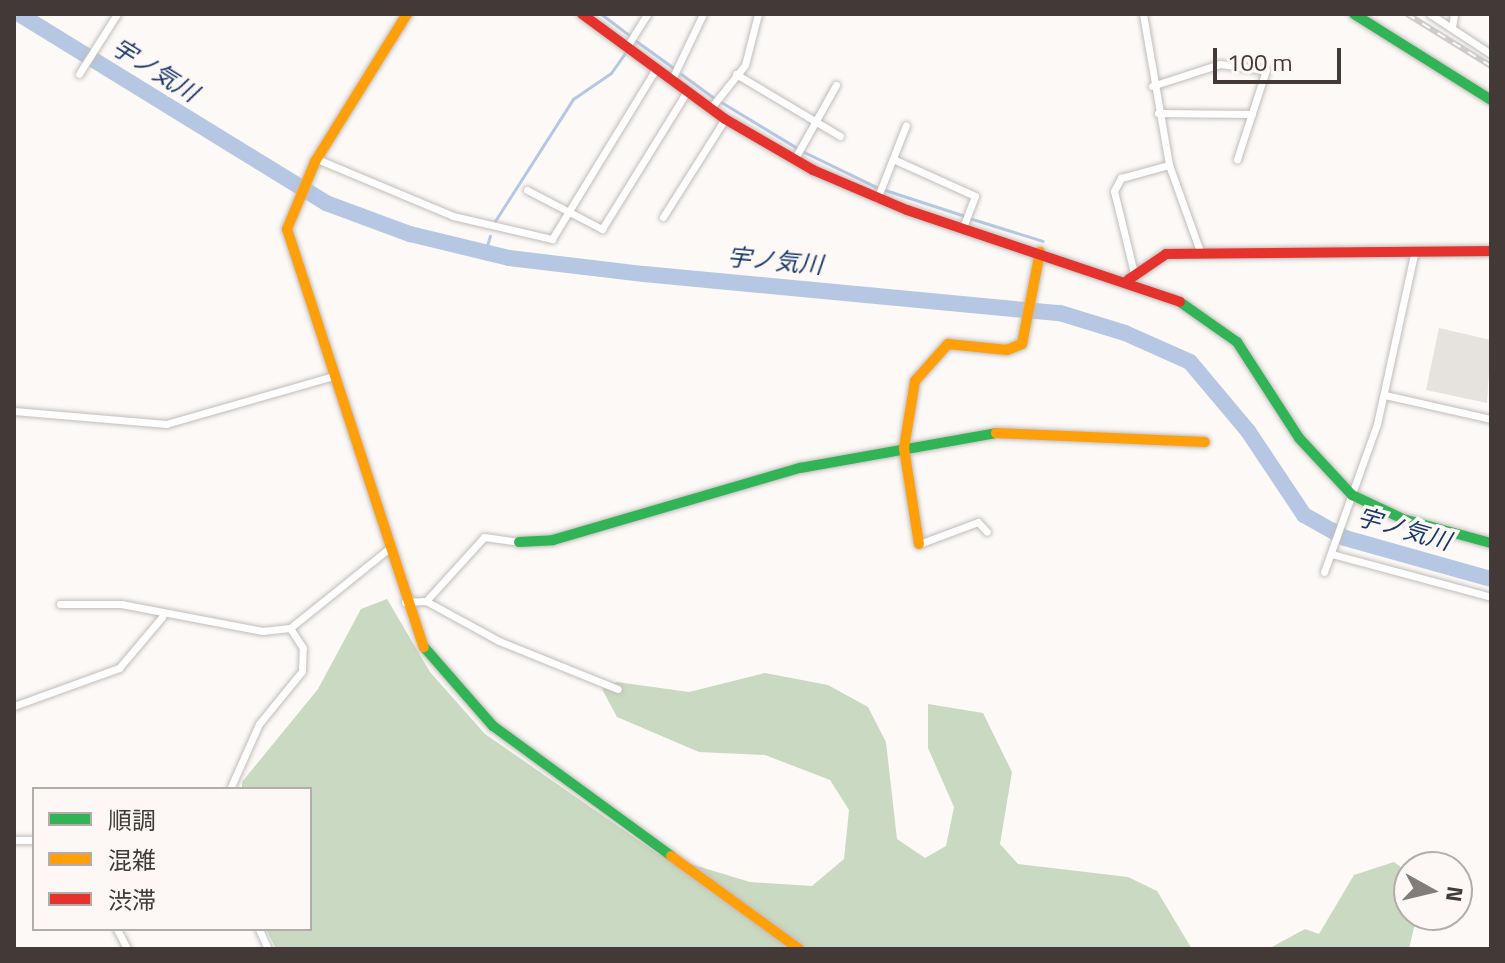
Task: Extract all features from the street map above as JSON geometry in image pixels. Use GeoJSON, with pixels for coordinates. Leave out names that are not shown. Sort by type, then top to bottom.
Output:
{"type":"FeatureCollection","features":[{"type":"Feature","properties":{"kind":"street"},"geometry":{"type":"LineString","coordinates":[[79,74],[117,14]]}},
{"type":"Feature","properties":{"kind":"street"},"geometry":{"type":"LineString","coordinates":[[407,14],[316,161],[293,206],[290,255],[417,638],[493,726],[799,949]]}},
{"type":"Feature","properties":{"kind":"street"},"geometry":{"type":"LineString","coordinates":[[626,48],[647,14]]}},
{"type":"Feature","properties":{"kind":"street"},"geometry":{"type":"LineString","coordinates":[[671,81],[703,14]]}},
{"type":"Feature","properties":{"kind":"street"},"geometry":{"type":"LineString","coordinates":[[710,109],[736,74],[758,14]]}},
{"type":"Feature","properties":{"kind":"street"},"geometry":{"type":"LineString","coordinates":[[1143,14],[1152,86],[1169,165],[1200,251]]}},
{"type":"Feature","properties":{"kind":"street"},"geometry":{"type":"LineString","coordinates":[[1354,14],[1491,100]]}},
{"type":"Feature","properties":{"kind":"street"},"geometry":{"type":"LineString","coordinates":[[1430,14],[1491,54]]}},
{"type":"Feature","properties":{"kind":"street"},"geometry":{"type":"LineString","coordinates":[[1452,27],[1454,14]]}},
{"type":"Feature","properties":{"kind":"street"},"geometry":{"type":"LineString","coordinates":[[587,16],[686,93],[794,160],[877,199],[1040,252],[1131,277],[1215,320],[1299,438],[1352,495],[1403,519],[1491,543]]}},
{"type":"Feature","properties":{"kind":"street"},"geometry":{"type":"LineString","coordinates":[[1152,86],[1220,64],[1266,70],[1237,159]]}},
{"type":"Feature","properties":{"kind":"street"},"geometry":{"type":"LineString","coordinates":[[316,161],[383,192],[495,229],[552,239],[569,216],[655,70]]}},
{"type":"Feature","properties":{"kind":"street"},"geometry":{"type":"LineString","coordinates":[[736,74],[840,136]]}},
{"type":"Feature","properties":{"kind":"street"},"geometry":{"type":"LineString","coordinates":[[794,160],[836,85]]}},
{"type":"Feature","properties":{"kind":"street"},"geometry":{"type":"LineString","coordinates":[[527,190],[569,216],[602,229],[686,93]]}},
{"type":"Feature","properties":{"kind":"street"},"geometry":{"type":"LineString","coordinates":[[1158,113],[1252,114]]}},
{"type":"Feature","properties":{"kind":"street"},"geometry":{"type":"LineString","coordinates":[[663,217],[725,119]]}},
{"type":"Feature","properties":{"kind":"street"},"geometry":{"type":"LineString","coordinates":[[877,199],[906,125]]}},
{"type":"Feature","properties":{"kind":"street"},"geometry":{"type":"LineString","coordinates":[[893,159],[975,196],[963,228]]}},
{"type":"Feature","properties":{"kind":"street"},"geometry":{"type":"LineString","coordinates":[[1131,277],[1114,191],[1121,178],[1169,165]]}},
{"type":"Feature","properties":{"kind":"street"},"geometry":{"type":"LineString","coordinates":[[1131,277],[1166,254],[1200,251],[1414,255],[1491,251]]}},
{"type":"Feature","properties":{"kind":"street"},"geometry":{"type":"LineString","coordinates":[[987,532],[978,522],[919,544],[904,448],[915,381],[928,360],[957,343],[1013,350],[1027,327],[1040,252]]}},
{"type":"Feature","properties":{"kind":"street"},"geometry":{"type":"LineString","coordinates":[[1324,572],[1385,395],[1414,255]]}},
{"type":"Feature","properties":{"kind":"street"},"geometry":{"type":"LineString","coordinates":[[14,411],[166,424],[330,377]]}},
{"type":"Feature","properties":{"kind":"street"},"geometry":{"type":"LineString","coordinates":[[1385,395],[1491,419]]}},
{"type":"Feature","properties":{"kind":"street"},"geometry":{"type":"LineString","coordinates":[[426,601],[476,541],[553,540],[800,468],[999,433],[1205,442]]}},
{"type":"Feature","properties":{"kind":"street"},"geometry":{"type":"LineString","coordinates":[[60,604],[121,604],[162,617],[262,631],[290,628],[387,550]]}},
{"type":"Feature","properties":{"kind":"street"},"geometry":{"type":"LineString","coordinates":[[1333,552],[1491,597]]}},
{"type":"Feature","properties":{"kind":"street"},"geometry":{"type":"LineString","coordinates":[[405,602],[426,601],[499,641],[618,689]]}},
{"type":"Feature","properties":{"kind":"street"},"geometry":{"type":"LineString","coordinates":[[14,706],[119,668],[162,617]]}},
{"type":"Feature","properties":{"kind":"street"},"geometry":{"type":"LineString","coordinates":[[231,787],[259,724],[302,671],[303,648],[290,628]]}},
{"type":"Feature","properties":{"kind":"street"},"geometry":{"type":"LineString","coordinates":[[118,931],[127,949]]}},
{"type":"Feature","properties":{"kind":"green space"},"geometry":{"type":"Polygon","coordinates":[[[387,599],[430,672],[485,734],[658,854],[750,882],[812,886],[844,859],[849,810],[830,780],[765,755],[699,752],[617,717],[602,689],[617,682],[689,692],[765,673],[828,685],[868,707],[886,742],[897,839],[925,858],[946,846],[954,807],[928,748],[928,704],[983,713],[1012,772],[1000,844],[1018,864],[1128,877],[1157,891],[1192,949],[276,949],[267,931],[312,931],[312,787],[242,787],[242,782],[318,689],[361,609],[387,599]]]}},
{"type":"Feature","properties":{"kind":"green space"},"geometry":{"type":"Polygon","coordinates":[[[1393,862],[1393,931],[1413,931],[1409,949],[1268,949],[1305,929],[1319,934],[1354,875],[1393,862]]]}},
{"type":"Feature","properties":{"kind":"building"},"geometry":{"type":"Polygon","coordinates":[[[1439,328],[1491,340],[1487,403],[1426,390],[1439,328]]]}},
{"type":"Feature","properties":{"kind":"waterway","name":"宇ノ気川"},"geometry":{"type":"LineString","coordinates":[[19,14],[326,203],[410,234],[509,258],[644,274],[1060,313],[1125,333],[1190,362],[1248,431],[1304,515],[1345,538],[1491,579]]}},
{"type":"Feature","properties":{"kind":"waterway"},"geometry":{"type":"LineString","coordinates":[[601,14],[630,36]]}},
{"type":"Feature","properties":{"kind":"waterway"},"geometry":{"type":"LineString","coordinates":[[636,41],[675,69]]}},
{"type":"Feature","properties":{"kind":"waterway"},"geometry":{"type":"LineString","coordinates":[[495,221],[573,99],[611,73],[625,53]]}},
{"type":"Feature","properties":{"kind":"waterway"},"geometry":{"type":"LineString","coordinates":[[681,74],[713,97]]}},
{"type":"Feature","properties":{"kind":"waterway"},"geometry":{"type":"LineString","coordinates":[[721,102],[797,148]]}},
{"type":"Feature","properties":{"kind":"waterway"},"geometry":{"type":"LineString","coordinates":[[804,152],[876,187]]}},
{"type":"Feature","properties":{"kind":"waterway"},"geometry":{"type":"LineString","coordinates":[[885,190],[965,216]]}},
{"type":"Feature","properties":{"kind":"waterway"},"geometry":{"type":"LineString","coordinates":[[969,218],[1043,241]]}},
{"type":"Feature","properties":{"kind":"waterway"},"geometry":{"type":"LineString","coordinates":[[485,252],[490,236]]}},
{"type":"Feature","properties":{"kind":"railway"},"geometry":{"type":"LineString","coordinates":[[1407,14],[1491,66]]}},
{"type":"Feature","properties":{"kind":"traffic: fast"},"geometry":{"type":"LineString","coordinates":[[1354,14],[1491,100]]}},
{"type":"Feature","properties":{"kind":"traffic: fast"},"geometry":{"type":"LineString","coordinates":[[1180,302],[1237,342],[1299,438],[1352,495],[1403,519],[1491,543]]}},
{"type":"Feature","properties":{"kind":"traffic: fast"},"geometry":{"type":"LineString","coordinates":[[519,542],[553,540],[800,468],[996,433]]}},
{"type":"Feature","properties":{"kind":"traffic: fast"},"geometry":{"type":"LineString","coordinates":[[424,647],[493,726],[671,856]]}},
{"type":"Feature","properties":{"kind":"traffic: slow"},"geometry":{"type":"LineString","coordinates":[[407,14],[315,162],[287,229],[424,647]]}},
{"type":"Feature","properties":{"kind":"traffic: slow"},"geometry":{"type":"LineString","coordinates":[[919,544],[904,448],[915,381],[948,344],[1007,350],[1022,344],[1040,252]]}},
{"type":"Feature","properties":{"kind":"traffic: slow"},"geometry":{"type":"LineString","coordinates":[[996,433],[1205,442]]}},
{"type":"Feature","properties":{"kind":"traffic: slow"},"geometry":{"type":"LineString","coordinates":[[671,856],[799,949]]}},
{"type":"Feature","properties":{"kind":"traffic: jam"},"geometry":{"type":"LineString","coordinates":[[582,14],[725,119],[813,170],[907,210],[1180,302]]}},
{"type":"Feature","properties":{"kind":"traffic: jam"},"geometry":{"type":"LineString","coordinates":[[1128,280],[1166,254],[1491,251]]}}]}
